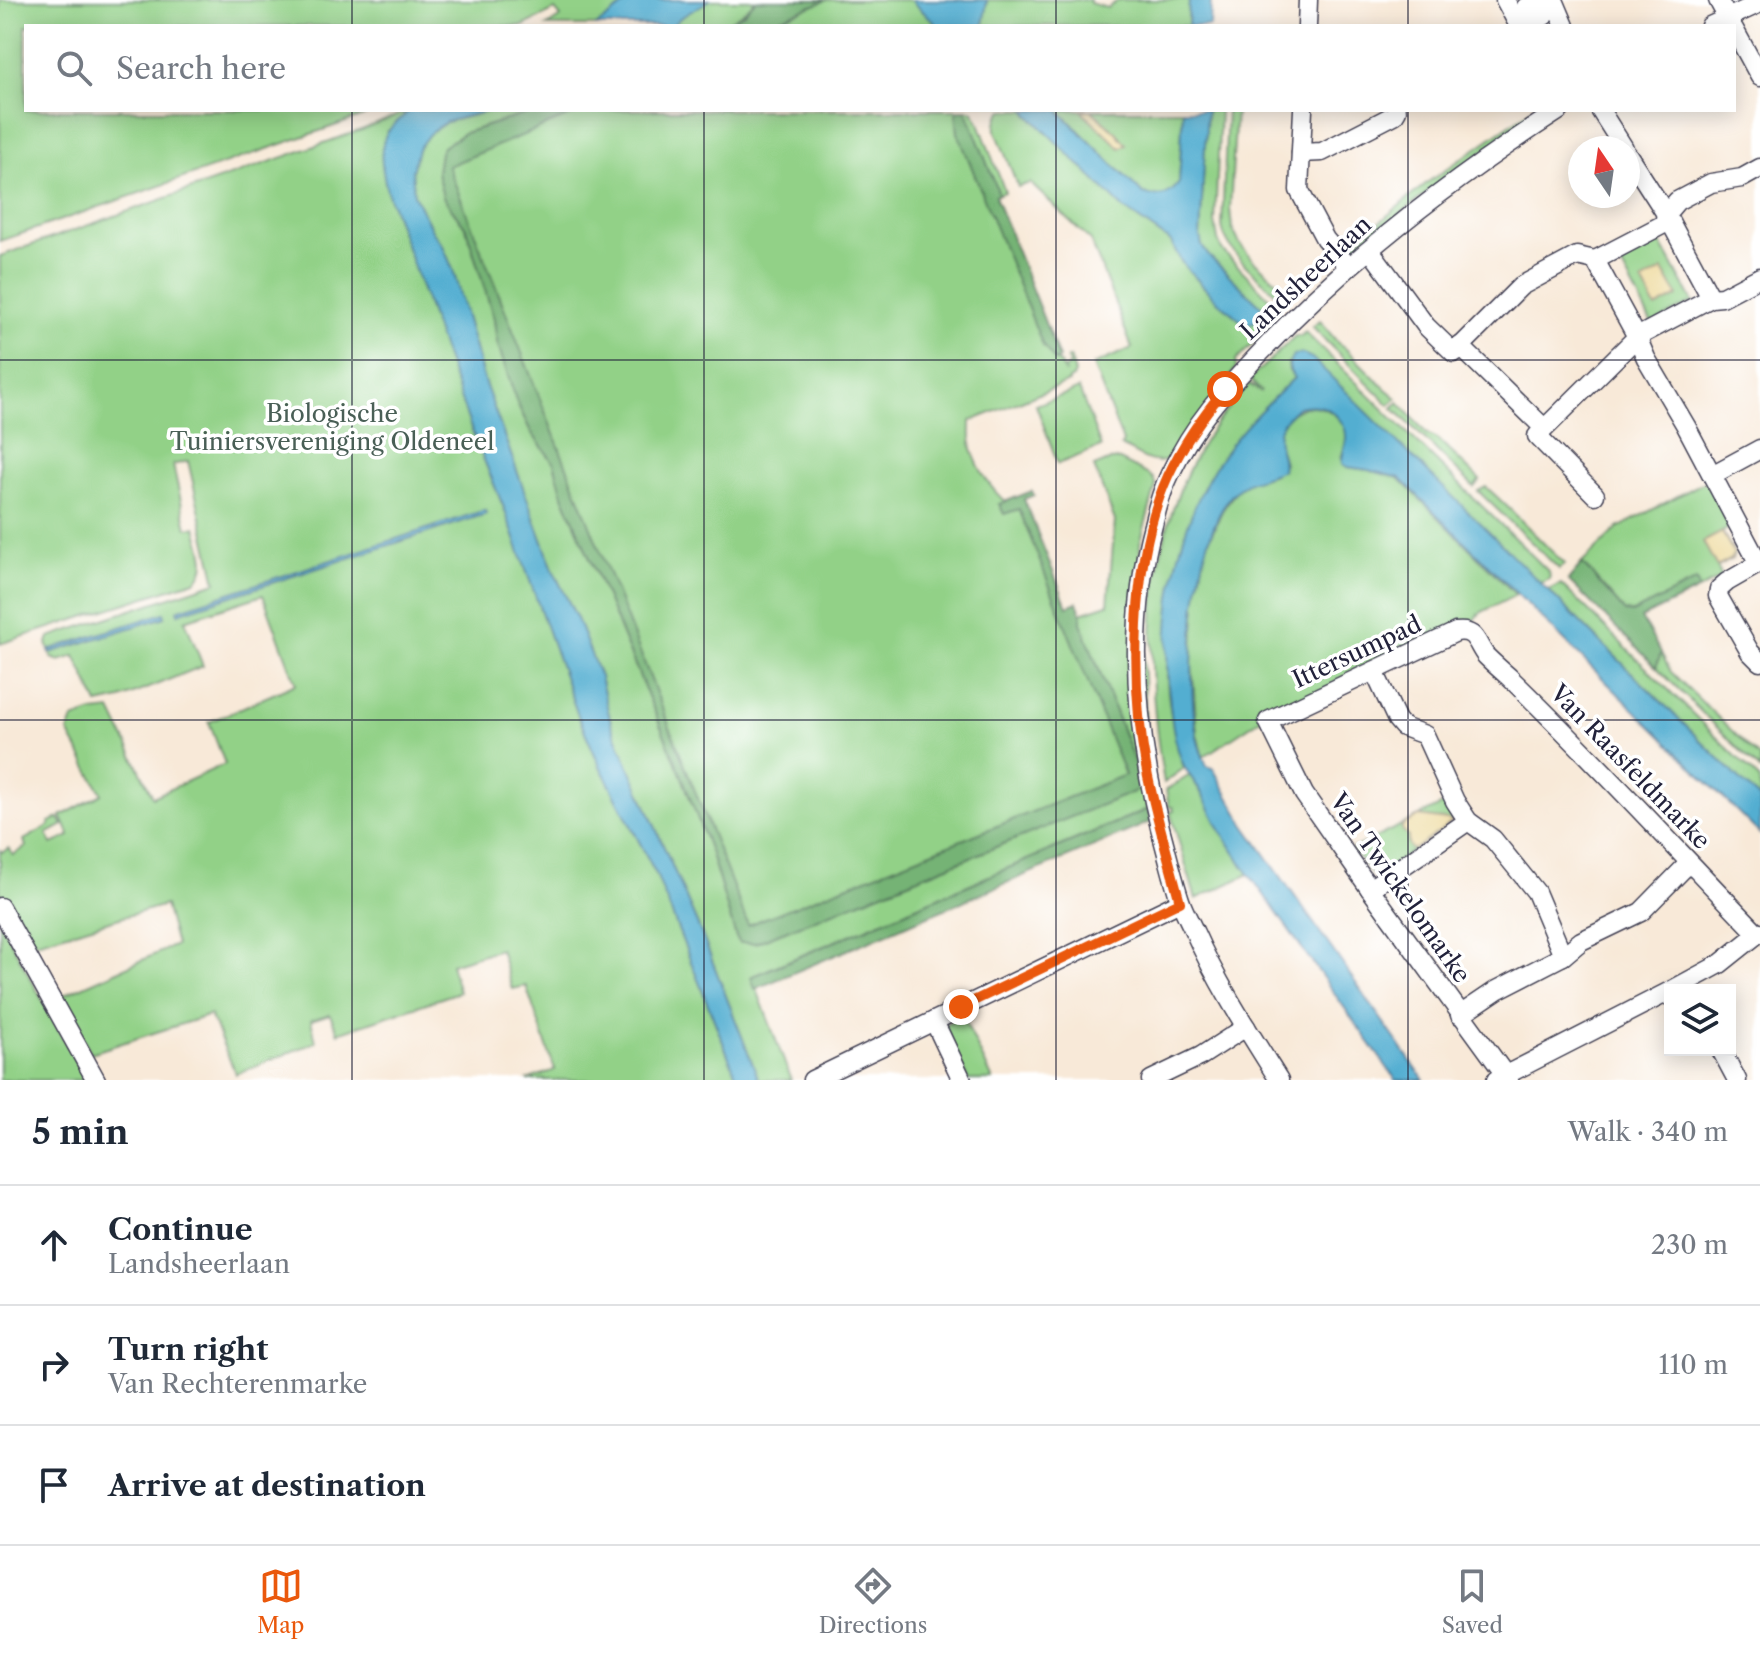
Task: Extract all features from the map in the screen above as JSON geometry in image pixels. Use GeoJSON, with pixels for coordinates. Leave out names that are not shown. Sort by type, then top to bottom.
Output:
{"type":"FeatureCollection","features":[{"type":"Feature","properties":{"kind":"street"},"geometry":{"type":"LineString","coordinates":[[1307,24],[1308,0]]}},
{"type":"Feature","properties":{"kind":"street"},"geometry":{"type":"LineString","coordinates":[[1505,0],[1518,24]]}},
{"type":"Feature","properties":{"kind":"street"},"geometry":{"type":"LineString","coordinates":[[1718,0],[1731,24],[1760,3]]}},
{"type":"Feature","properties":{"kind":"street"},"geometry":{"type":"LineString","coordinates":[[1551,1],[1564,24]]}},
{"type":"Feature","properties":{"kind":"street"},"geometry":{"type":"LineString","coordinates":[[1736,33],[1760,77]]}},
{"type":"Feature","properties":{"kind":"street"},"geometry":{"type":"LineString","coordinates":[[1303,112],[1299,190],[1325,239],[1349,267]]}},
{"type":"Feature","properties":{"kind":"street"},"geometry":{"type":"LineString","coordinates":[[1301,153],[1322,152],[1396,112]]}},
{"type":"Feature","properties":{"kind":"street","name":"Landsheerlaan"},"geometry":{"type":"LineString","coordinates":[[1279,1080],[1210,967],[1180,902],[1154,808],[1139,718],[1137,633],[1149,539],[1168,476],[1205,414],[1295,315],[1431,199],[1557,112]]}},
{"type":"Feature","properties":{"kind":"street"},"geometry":{"type":"LineString","coordinates":[[1601,112],[1616,136]]}},
{"type":"Feature","properties":{"kind":"street"},"geometry":{"type":"LineString","coordinates":[[1370,250],[1426,326],[1454,353],[1521,286],[1577,256],[1595,260],[1664,224],[1666,214],[1677,201],[1711,183],[1742,178],[1760,168]]}},
{"type":"Feature","properties":{"kind":"street"},"geometry":{"type":"LineString","coordinates":[[1640,174],[1666,214],[1711,298]]}},
{"type":"Feature","properties":{"kind":"street"},"geometry":{"type":"LineString","coordinates":[[1595,260],[1759,564],[1727,582],[1719,589],[1718,596],[1750,652],[1760,662]]}},
{"type":"Feature","properties":{"kind":"street"},"geometry":{"type":"LineString","coordinates":[[1595,495],[1537,436],[1637,337],[1711,298],[1722,297],[1760,277]]}},
{"type":"Feature","properties":{"kind":"street"},"geometry":{"type":"LineString","coordinates":[[1460,346],[1544,428]]}},
{"type":"Feature","properties":{"kind":"street"},"geometry":{"type":"LineString","coordinates":[[1712,475],[1760,449]]}},
{"type":"Feature","properties":{"kind":"street","name":"Ittersumpad"},"geometry":{"type":"LineString","coordinates":[[1268,721],[1456,632],[1469,633]]}},
{"type":"Feature","properties":{"kind":"street","name":"Van Raasfeldmarke"},"geometry":{"type":"LineString","coordinates":[[1469,633],[1477,640],[1484,654],[1531,698],[1759,933]]}},
{"type":"Feature","properties":{"kind":"street"},"geometry":{"type":"LineString","coordinates":[[1374,671],[1397,720],[1403,727],[1425,735],[1455,801],[1468,821],[1493,839],[1536,892],[1563,956]]}},
{"type":"Feature","properties":{"kind":"street","name":"Van Twickelomarke"},"geometry":{"type":"LineString","coordinates":[[1268,721],[1304,794],[1503,1078]]}},
{"type":"Feature","properties":{"kind":"street"},"geometry":{"type":"LineString","coordinates":[[1370,889],[1468,821]]}},
{"type":"Feature","properties":{"kind":"street"},"geometry":{"type":"LineString","coordinates":[[1460,1015],[1497,990],[1563,956],[1581,941],[1641,912],[1689,863]]}},
{"type":"Feature","properties":{"kind":"street"},"geometry":{"type":"LineString","coordinates":[[812,1080],[1180,902]]}},
{"type":"Feature","properties":{"kind":"street"},"geometry":{"type":"LineString","coordinates":[[0,907],[96,1080]]}},
{"type":"Feature","properties":{"kind":"street"},"geometry":{"type":"LineString","coordinates":[[1687,984],[1720,964],[1759,933]]}},
{"type":"Feature","properties":{"kind":"street"},"geometry":{"type":"LineString","coordinates":[[1503,1078],[1664,996]]}},
{"type":"Feature","properties":{"kind":"street"},"geometry":{"type":"LineString","coordinates":[[934,1021],[962,1080]]}},
{"type":"Feature","properties":{"kind":"street"},"geometry":{"type":"LineString","coordinates":[[1151,1080],[1201,1056],[1246,1027]]}},
{"type":"Feature","properties":{"kind":"street"},"geometry":{"type":"LineString","coordinates":[[1724,1056],[1737,1080]]}},
{"type":"Feature","properties":{"kind":"green space"},"geometry":{"type":"Polygon","coordinates":[[[0,0],[681,0],[645,24],[550,24],[561,17],[555,10],[527,24],[24,24],[24,112],[370,112],[0,241],[0,0]]]}},
{"type":"Feature","properties":{"kind":"green space"},"geometry":{"type":"Polygon","coordinates":[[[710,0],[756,0],[736,18],[721,24],[674,24],[710,0]]]}},
{"type":"Feature","properties":{"kind":"green space"},"geometry":{"type":"Polygon","coordinates":[[[756,0],[827,0],[767,24],[725,24],[744,13],[756,0]]]}},
{"type":"Feature","properties":{"kind":"green space"},"geometry":{"type":"Polygon","coordinates":[[[806,0],[911,0],[936,24],[743,24],[806,0]]]}},
{"type":"Feature","properties":{"kind":"green space"},"geometry":{"type":"Polygon","coordinates":[[[987,0],[1090,0],[1090,3],[1107,8],[1119,0],[1189,0],[1188,24],[983,24],[987,0]]]}},
{"type":"Feature","properties":{"kind":"green space","name":"Biologische Tuiniersvereniging Oldeneel"},"geometry":{"type":"Polygon","coordinates":[[[408,112],[387,132],[387,191],[579,718],[600,766],[656,874],[738,1080],[527,1080],[555,1070],[526,986],[512,989],[500,949],[451,964],[459,992],[338,1033],[330,1014],[311,1020],[316,1042],[236,1074],[210,1015],[91,1053],[59,997],[176,945],[165,905],[29,944],[0,894],[0,850],[9,848],[13,855],[26,847],[24,840],[59,818],[63,825],[47,834],[52,844],[70,836],[61,816],[102,794],[68,732],[73,719],[111,710],[153,797],[225,764],[209,722],[296,684],[263,595],[185,620],[203,666],[121,699],[98,704],[75,656],[59,661],[52,658],[50,653],[165,617],[163,614],[49,650],[49,637],[216,582],[188,461],[173,465],[187,528],[196,527],[203,556],[203,569],[195,581],[0,644],[0,256],[408,112]],[[484,511],[177,610],[178,613],[485,514],[484,511]]]}},
{"type":"Feature","properties":{"kind":"green space"},"geometry":{"type":"Polygon","coordinates":[[[484,112],[532,112],[464,133],[443,147],[443,197],[466,228],[517,403],[531,432],[554,463],[563,495],[681,774],[740,943],[755,943],[1134,792],[1142,781],[1081,623],[1081,613],[1108,604],[1115,521],[1094,467],[1120,460],[1149,475],[1156,486],[1140,543],[1148,809],[752,976],[791,1080],[759,1080],[702,935],[612,727],[600,677],[554,572],[484,381],[453,270],[414,195],[412,171],[418,149],[429,134],[446,122],[484,112]]]}},
{"type":"Feature","properties":{"kind":"green space"},"geometry":{"type":"Polygon","coordinates":[[[532,112],[579,112],[448,166],[748,925],[1125,775],[1019,509],[1004,514],[999,504],[1032,491],[1034,495],[1024,499],[1067,606],[1077,602],[1081,623],[1142,782],[1139,788],[755,943],[740,943],[681,774],[563,495],[554,463],[531,432],[517,403],[466,228],[443,197],[437,172],[440,152],[464,133],[532,112]]]}},
{"type":"Feature","properties":{"kind":"green space"},"geometry":{"type":"Polygon","coordinates":[[[554,112],[962,112],[1056,357],[1066,374],[1064,369],[1070,366],[1067,358],[1070,357],[1075,373],[1069,382],[971,421],[972,449],[982,472],[997,493],[1009,505],[1020,501],[1130,780],[746,935],[442,159],[554,112]]]}},
{"type":"Feature","properties":{"kind":"green space"},"geometry":{"type":"Polygon","coordinates":[[[967,112],[973,112],[978,120],[1005,192],[999,194],[967,112]]]}},
{"type":"Feature","properties":{"kind":"green space"},"geometry":{"type":"Polygon","coordinates":[[[967,112],[999,194],[995,196],[1059,358],[1057,361],[1043,346],[958,133],[956,113],[967,112]]]}},
{"type":"Feature","properties":{"kind":"green space"},"geometry":{"type":"Polygon","coordinates":[[[1002,112],[1027,112],[1124,209],[1171,242],[1182,263],[1214,298],[1246,325],[1262,307],[1208,255],[1200,236],[1207,112],[1220,112],[1215,222],[1218,240],[1222,250],[1278,307],[1271,315],[1275,320],[1236,361],[1236,368],[1170,458],[1152,461],[1121,446],[1123,442],[1093,365],[1132,348],[1091,241],[1030,183],[1018,187],[996,131],[1002,112]]]}},
{"type":"Feature","properties":{"kind":"green space"},"geometry":{"type":"Polygon","coordinates":[[[1060,112],[1183,112],[1179,183],[1163,195],[1143,194],[1060,112]]]}},
{"type":"Feature","properties":{"kind":"green space"},"geometry":{"type":"Polygon","coordinates":[[[1227,112],[1236,112],[1230,209],[1232,228],[1252,259],[1291,294],[1284,300],[1247,266],[1230,246],[1222,226],[1227,112]]]}},
{"type":"Feature","properties":{"kind":"green space"},"geometry":{"type":"Polygon","coordinates":[[[1528,112],[1539,112],[1449,175],[1357,249],[1353,244],[1428,182],[1528,112]]]}},
{"type":"Feature","properties":{"kind":"green space"},"geometry":{"type":"Polygon","coordinates":[[[1655,233],[1693,302],[1652,324],[1616,255],[1655,233]]]}},
{"type":"Feature","properties":{"kind":"green space"},"geometry":{"type":"Polygon","coordinates":[[[1320,321],[1338,343],[1397,398],[1389,405],[1312,327],[1320,321]]]}},
{"type":"Feature","properties":{"kind":"green space"},"geometry":{"type":"Polygon","coordinates":[[[1305,332],[1549,572],[1550,579],[1541,583],[1288,363],[1289,371],[1295,377],[1247,426],[1216,465],[1191,521],[1181,563],[1167,665],[1171,717],[1184,768],[1164,783],[1152,677],[1152,624],[1158,572],[1169,521],[1188,472],[1214,426],[1249,384],[1261,392],[1250,379],[1295,336],[1305,332]]]}},
{"type":"Feature","properties":{"kind":"green space"},"geometry":{"type":"Polygon","coordinates":[[[1079,389],[1101,447],[1058,464],[1036,405],[1079,389]]]}},
{"type":"Feature","properties":{"kind":"green space"},"geometry":{"type":"Polygon","coordinates":[[[1399,402],[1427,434],[1439,440],[1480,480],[1474,487],[1393,408],[1399,402]]]}},
{"type":"Feature","properties":{"kind":"green space"},"geometry":{"type":"Polygon","coordinates":[[[1310,406],[1329,411],[1344,425],[1347,438],[1341,458],[1347,467],[1399,478],[1516,595],[1480,613],[1470,625],[1262,718],[1203,757],[1197,734],[1192,663],[1196,600],[1206,547],[1222,511],[1236,491],[1248,482],[1275,474],[1284,463],[1278,430],[1289,416],[1310,406]]]}},
{"type":"Feature","properties":{"kind":"green space"},"geometry":{"type":"Polygon","coordinates":[[[1707,483],[1732,526],[1722,532],[1734,553],[1732,559],[1717,567],[1722,577],[1700,589],[1695,582],[1632,613],[1625,612],[1582,563],[1618,528],[1707,483]]]}},
{"type":"Feature","properties":{"kind":"green space"},"geometry":{"type":"Polygon","coordinates":[[[1486,487],[1565,564],[1559,569],[1478,491],[1486,487]]]}},
{"type":"Feature","properties":{"kind":"green space"},"geometry":{"type":"Polygon","coordinates":[[[1582,563],[1625,612],[1632,613],[1696,581],[1700,589],[1641,618],[1661,653],[1656,667],[1568,580],[1582,563]]]}},
{"type":"Feature","properties":{"kind":"green space"},"geometry":{"type":"Polygon","coordinates":[[[1561,584],[1760,780],[1760,799],[1548,590],[1561,584]]]}},
{"type":"Feature","properties":{"kind":"green space"},"geometry":{"type":"Polygon","coordinates":[[[1661,653],[1671,672],[1760,758],[1760,770],[1656,667],[1661,653]]]}},
{"type":"Feature","properties":{"kind":"green space"},"geometry":{"type":"Polygon","coordinates":[[[1190,775],[1249,874],[1196,899],[1166,790],[1190,775]]]}},
{"type":"Feature","properties":{"kind":"green space"},"geometry":{"type":"Polygon","coordinates":[[[1446,803],[1454,821],[1379,875],[1372,874],[1352,849],[1446,803]]]}},
{"type":"Feature","properties":{"kind":"green space"},"geometry":{"type":"Polygon","coordinates":[[[1148,809],[1151,822],[755,989],[751,977],[1148,809]]]}},
{"type":"Feature","properties":{"kind":"green space"},"geometry":{"type":"Polygon","coordinates":[[[0,922],[86,1080],[0,1080],[0,922]]]}},
{"type":"Feature","properties":{"kind":"green space"},"geometry":{"type":"Polygon","coordinates":[[[962,1015],[993,1080],[968,1080],[945,1027],[962,1015]]]}},
{"type":"Feature","properties":{"kind":"sand"},"geometry":{"type":"Polygon","coordinates":[[[1083,112],[1093,112],[1117,133],[1126,144],[1120,148],[1083,112]]]}},
{"type":"Feature","properties":{"kind":"sand"},"geometry":{"type":"Polygon","coordinates":[[[1663,270],[1678,296],[1656,308],[1642,282],[1663,270]]]}},
{"type":"Feature","properties":{"kind":"sand"},"geometry":{"type":"Polygon","coordinates":[[[1722,532],[1734,553],[1732,559],[1717,567],[1703,542],[1722,532]]]}},
{"type":"Feature","properties":{"kind":"sand"},"geometry":{"type":"Polygon","coordinates":[[[1419,816],[1454,821],[1414,850],[1408,844],[1402,825],[1419,816]]]}},
{"type":"Feature","properties":{"kind":"water"},"geometry":{"type":"Polygon","coordinates":[[[631,0],[710,0],[674,24],[599,24],[631,0]]]}},
{"type":"Feature","properties":{"kind":"water"},"geometry":{"type":"Polygon","coordinates":[[[911,0],[987,0],[983,24],[936,24],[911,0]]]}},
{"type":"Feature","properties":{"kind":"water"},"geometry":{"type":"Polygon","coordinates":[[[1189,0],[1211,0],[1210,24],[1188,24],[1189,0]]]}},
{"type":"Feature","properties":{"kind":"water"},"geometry":{"type":"Polygon","coordinates":[[[408,112],[484,112],[446,122],[429,134],[418,149],[412,171],[414,195],[453,270],[484,381],[554,572],[600,677],[612,727],[702,935],[759,1080],[738,1080],[656,874],[600,766],[579,718],[387,191],[382,154],[384,140],[408,112]]]}},
{"type":"Feature","properties":{"kind":"water"},"geometry":{"type":"Polygon","coordinates":[[[1060,112],[1143,194],[1159,196],[1167,194],[1179,183],[1183,112],[1207,112],[1202,246],[1262,307],[1258,320],[1246,325],[1214,298],[1182,263],[1171,242],[1124,209],[1028,114],[1060,112]]]}},
{"type":"Feature","properties":{"kind":"water"},"geometry":{"type":"Polygon","coordinates":[[[1303,354],[1312,358],[1760,799],[1760,834],[1400,478],[1342,464],[1346,432],[1333,413],[1318,406],[1298,407],[1279,430],[1282,470],[1237,490],[1222,510],[1210,538],[1201,571],[1193,644],[1192,680],[1197,737],[1207,766],[1213,768],[1244,824],[1424,1080],[1396,1080],[1222,833],[1185,767],[1173,728],[1168,674],[1169,611],[1180,549],[1190,519],[1225,452],[1294,378],[1289,369],[1290,362],[1293,355],[1303,354]]]}},
{"type":"Feature","properties":{"kind":"water"},"geometry":{"type":"Polygon","coordinates":[[[485,510],[486,514],[178,613],[177,610],[485,510]]]}},
{"type":"Feature","properties":{"kind":"water"},"geometry":{"type":"Polygon","coordinates":[[[164,613],[165,617],[50,653],[49,650],[164,613]]]}},
{"type":"Feature","properties":{"kind":"route"},"geometry":{"type":"LineString","coordinates":[[961,1007],[1180,902],[1154,808],[1139,718],[1137,633],[1141,583],[1149,539],[1168,476],[1198,424],[1225,389]]}}]}
